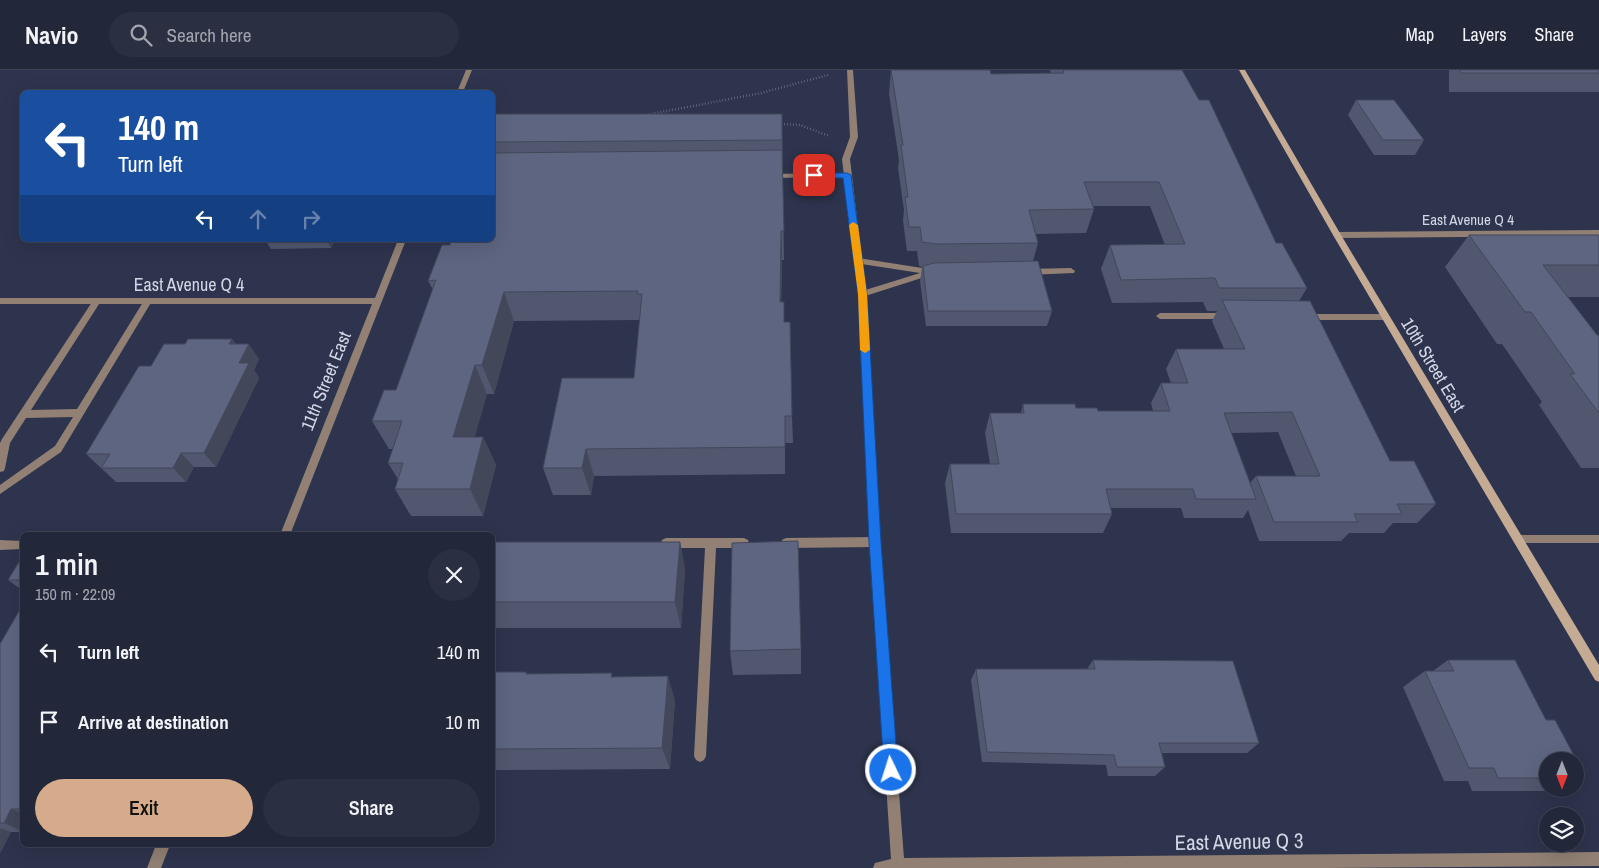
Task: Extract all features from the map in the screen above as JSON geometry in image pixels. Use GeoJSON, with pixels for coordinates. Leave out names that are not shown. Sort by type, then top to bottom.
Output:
{"type":"FeatureCollection","features":[{"type":"Feature","properties":{"kind":"main road","name":"10th Street East"},"geometry":{"type":"LineString","coordinates":[[1242,70],[1336,235],[1599,676]]}},
{"type":"Feature","properties":{"kind":"street"},"geometry":{"type":"LineString","coordinates":[[461,90],[469,70]]}},
{"type":"Feature","properties":{"kind":"street"},"geometry":{"type":"LineString","coordinates":[[850,70],[854,137],[846,159],[862,294],[875,542],[898,865]]}},
{"type":"Feature","properties":{"kind":"street"},"geometry":{"type":"LineString","coordinates":[[762,176],[847,175]]}},
{"type":"Feature","properties":{"kind":"street"},"geometry":{"type":"LineString","coordinates":[[1555,233],[1561,241]]}},
{"type":"Feature","properties":{"kind":"street","name":"East Avenue Q 4"},"geometry":{"type":"LineString","coordinates":[[1336,235],[1599,233]]}},
{"type":"Feature","properties":{"kind":"street","name":"11th Street East"},"geometry":{"type":"LineString","coordinates":[[286,532],[401,242]]}},
{"type":"Feature","properties":{"kind":"street"},"geometry":{"type":"LineString","coordinates":[[858,261],[942,273]]}},
{"type":"Feature","properties":{"kind":"street"},"geometry":{"type":"LineString","coordinates":[[1021,272],[1071,271]]}},
{"type":"Feature","properties":{"kind":"street"},"geometry":{"type":"LineString","coordinates":[[862,294],[932,273]]}},
{"type":"Feature","properties":{"kind":"street"},"geometry":{"type":"LineString","coordinates":[[0,468],[5,442],[97,301]]}},
{"type":"Feature","properties":{"kind":"street"},"geometry":{"type":"LineString","coordinates":[[0,490],[58,449],[148,301]]}},
{"type":"Feature","properties":{"kind":"street","name":"East Avenue Q 4"},"geometry":{"type":"LineString","coordinates":[[0,302],[378,301]]}},
{"type":"Feature","properties":{"kind":"street"},"geometry":{"type":"LineString","coordinates":[[1160,316],[1238,316]]}},
{"type":"Feature","properties":{"kind":"street"},"geometry":{"type":"LineString","coordinates":[[1297,316],[1386,317]]}},
{"type":"Feature","properties":{"kind":"street"},"geometry":{"type":"LineString","coordinates":[[23,414],[80,413]]}},
{"type":"Feature","properties":{"kind":"street"},"geometry":{"type":"LineString","coordinates":[[1518,539],[1599,539]]}},
{"type":"Feature","properties":{"kind":"street"},"geometry":{"type":"LineString","coordinates":[[778,543],[875,542]]}},
{"type":"Feature","properties":{"kind":"street"},"geometry":{"type":"LineString","coordinates":[[700,756],[711,543]]}},
{"type":"Feature","properties":{"kind":"street"},"geometry":{"type":"LineString","coordinates":[[652,544],[759,543]]}},
{"type":"Feature","properties":{"kind":"street"},"geometry":{"type":"LineString","coordinates":[[0,545],[20,545]]}},
{"type":"Feature","properties":{"kind":"street"},"geometry":{"type":"LineString","coordinates":[[154,868],[162,847]]}},
{"type":"Feature","properties":{"kind":"street","name":"East Avenue Q 3"},"geometry":{"type":"LineString","coordinates":[[880,868],[898,865],[1599,859]]}},
{"type":"Feature","properties":{"kind":"path"},"geometry":{"type":"LineString","coordinates":[[641,116],[684,106],[796,86],[833,73]]}},
{"type":"Feature","properties":{"kind":"path"},"geometry":{"type":"LineString","coordinates":[[772,124],[800,125],[851,144]]}},
{"type":"Feature","properties":{"kind":"building"},"geometry":{"type":"Polygon","coordinates":[[[891,70],[990,70],[991,74],[1064,73],[1063,70],[1182,70],[1199,100],[1209,100],[1276,243],[1282,243],[1307,288],[1219,288],[1215,278],[1121,280],[1110,245],[1185,244],[1159,182],[1084,182],[1094,209],[1029,210],[1038,243],[935,244],[922,242],[920,227],[909,227],[905,197],[908,197],[901,145],[903,145],[891,70]]]}},
{"type":"Feature","properties":{"kind":"building"},"geometry":{"type":"Polygon","coordinates":[[[1460,70],[1599,70],[1599,73],[1461,73],[1460,70]]]}},
{"type":"Feature","properties":{"kind":"building"},"geometry":{"type":"Polygon","coordinates":[[[1356,100],[1394,100],[1424,140],[1383,140],[1356,100]]]}},
{"type":"Feature","properties":{"kind":"building"},"geometry":{"type":"Polygon","coordinates":[[[495,114],[782,114],[782,140],[495,142],[495,114]]]}},
{"type":"Feature","properties":{"kind":"building"},"geometry":{"type":"Polygon","coordinates":[[[782,150],[784,231],[781,231],[780,302],[784,302],[784,322],[790,322],[792,416],[785,416],[785,447],[586,449],[582,468],[543,468],[562,378],[634,378],[642,294],[637,294],[638,291],[504,292],[482,365],[475,365],[453,437],[483,437],[470,489],[395,489],[403,463],[388,463],[402,421],[372,421],[384,390],[396,390],[436,280],[428,281],[442,245],[450,245],[451,242],[495,242],[495,153],[782,150]]]}},
{"type":"Feature","properties":{"kind":"building"},"geometry":{"type":"Polygon","coordinates":[[[1469,235],[1599,235],[1599,265],[1543,265],[1597,335],[1599,335],[1599,413],[1570,374],[1575,374],[1531,312],[1525,312],[1469,235]]]}},
{"type":"Feature","properties":{"kind":"building"},"geometry":{"type":"Polygon","coordinates":[[[1038,261],[1052,311],[928,311],[923,266],[934,263],[1038,261]]]}},
{"type":"Feature","properties":{"kind":"building"},"geometry":{"type":"Polygon","coordinates":[[[1222,300],[1310,301],[1390,461],[1414,461],[1436,504],[1397,504],[1402,514],[1354,514],[1358,522],[1274,522],[1256,476],[1320,476],[1292,412],[1224,413],[1256,499],[1196,499],[1193,489],[1106,489],[1112,514],[956,514],[950,464],[999,464],[990,413],[1024,413],[1023,404],[1075,404],[1076,408],[1097,408],[1098,411],[1170,411],[1161,383],[1188,383],[1176,349],[1245,349],[1222,300]]]}},
{"type":"Feature","properties":{"kind":"building"},"geometry":{"type":"Polygon","coordinates":[[[188,339],[232,339],[229,344],[249,344],[239,363],[249,363],[204,453],[181,453],[173,468],[101,468],[110,454],[86,454],[139,366],[151,366],[164,344],[185,344],[188,339]]]}},
{"type":"Feature","properties":{"kind":"building"},"geometry":{"type":"Polygon","coordinates":[[[798,541],[801,649],[730,651],[732,543],[798,541]]]}},
{"type":"Feature","properties":{"kind":"building"},"geometry":{"type":"Polygon","coordinates":[[[495,542],[680,542],[675,602],[495,602],[495,542]]]}},
{"type":"Feature","properties":{"kind":"building"},"geometry":{"type":"Polygon","coordinates":[[[20,560],[20,580],[8,580],[20,560]]]}},
{"type":"Feature","properties":{"kind":"building"},"geometry":{"type":"Polygon","coordinates":[[[20,609],[20,809],[11,809],[4,823],[0,823],[0,644],[20,609]]]}},
{"type":"Feature","properties":{"kind":"building"},"geometry":{"type":"Polygon","coordinates":[[[1093,660],[1233,661],[1259,743],[1159,743],[1165,767],[1117,767],[1114,755],[987,752],[976,669],[1095,669],[1093,660]]]}},
{"type":"Feature","properties":{"kind":"building"},"geometry":{"type":"Polygon","coordinates":[[[1448,660],[1515,660],[1546,720],[1555,720],[1572,752],[1539,752],[1539,778],[1498,778],[1494,768],[1469,768],[1425,671],[1454,671],[1448,660]]]}},
{"type":"Feature","properties":{"kind":"building"},"geometry":{"type":"Polygon","coordinates":[[[495,672],[526,672],[526,674],[612,673],[611,677],[668,676],[662,748],[495,749],[495,672]]]}},
{"type":"Feature","properties":{"kind":"slow traffic"},"geometry":{"type":"LineString","coordinates":[[853,225],[862,294],[865,350]]}},
{"type":"Feature","properties":{"kind":"route"},"geometry":{"type":"LineString","coordinates":[[814,175],[847,175],[862,294],[875,542],[891,770]]}}]}
